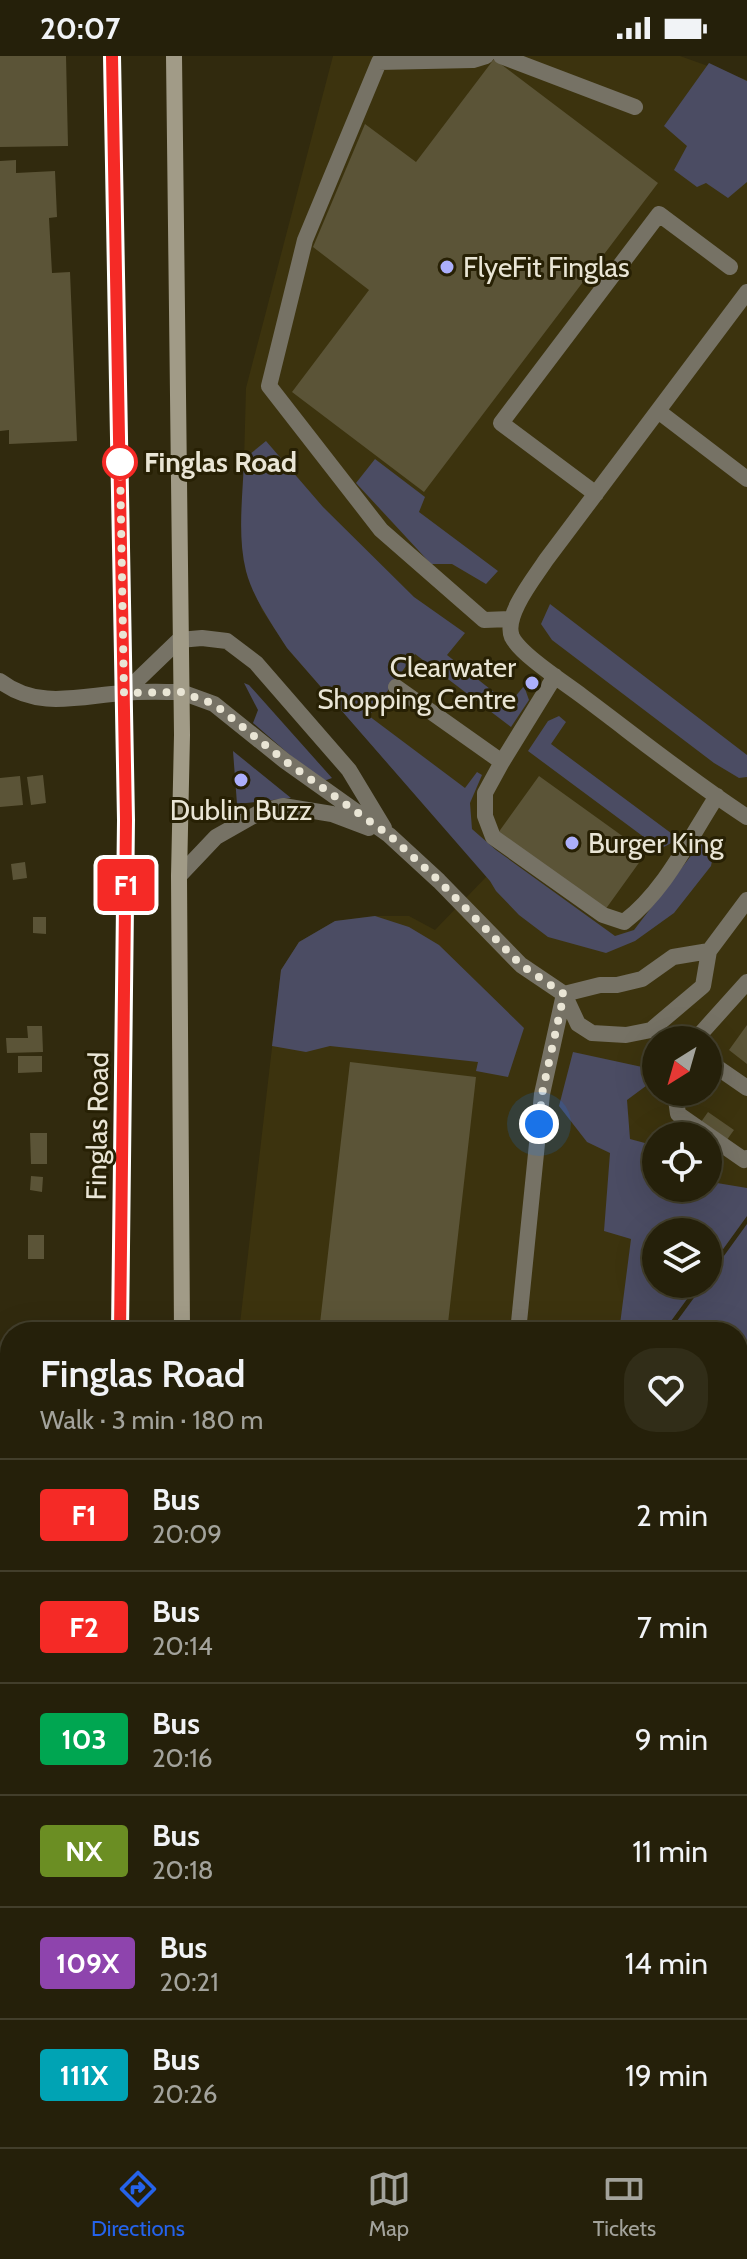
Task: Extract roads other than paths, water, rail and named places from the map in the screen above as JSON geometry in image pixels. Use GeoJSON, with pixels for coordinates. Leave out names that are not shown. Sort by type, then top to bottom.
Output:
{"type":"FeatureCollection","features":[{"type":"Feature","properties":{"kind":"main road","name":"Finglas Road"},"geometry":{"type":"LineString","coordinates":[[112,56],[126,835],[120,1322]]}},
{"type":"Feature","properties":{"kind":"main road"},"geometry":{"type":"LineString","coordinates":[[174,56],[181,692],[182,1322]]}},
{"type":"Feature","properties":{"kind":"street"},"geometry":{"type":"LineString","coordinates":[[486,56],[473,60],[379,62],[305,240],[269,386],[381,530],[484,620],[512,619]]}},
{"type":"Feature","properties":{"kind":"street"},"geometry":{"type":"LineString","coordinates":[[501,56],[635,107]]}},
{"type":"Feature","properties":{"kind":"street"},"geometry":{"type":"LineString","coordinates":[[596,494],[501,423],[659,214],[730,267]]}},
{"type":"Feature","properties":{"kind":"street"},"geometry":{"type":"LineString","coordinates":[[747,292],[523,594],[512,619],[511,635],[523,651],[555,676],[747,817]]}},
{"type":"Feature","properties":{"kind":"street"},"geometry":{"type":"LineString","coordinates":[[658,411],[747,479]]}},
{"type":"Feature","properties":{"kind":"street"},"geometry":{"type":"LineString","coordinates":[[124,693],[179,640],[202,638],[227,641],[256,663],[349,770],[389,835]]}},
{"type":"Feature","properties":{"kind":"street"},"geometry":{"type":"LineString","coordinates":[[555,676],[485,793],[485,816],[493,837],[603,915],[624,922],[660,885],[717,796]]}},
{"type":"Feature","properties":{"kind":"street"},"geometry":{"type":"LineString","coordinates":[[0,681],[19,694],[40,699],[181,692],[214,704],[285,761],[389,835],[521,965],[564,994],[578,1024],[592,1033],[642,1035]]}},
{"type":"Feature","properties":{"kind":"street"},"geometry":{"type":"LineString","coordinates":[[396,687],[502,762]]}},
{"type":"Feature","properties":{"kind":"street"},"geometry":{"type":"LineString","coordinates":[[179,876],[216,837],[262,811],[283,806],[332,814],[389,835]]}},
{"type":"Feature","properties":{"kind":"street"},"geometry":{"type":"LineString","coordinates":[[665,1026],[703,986],[709,951],[747,900]]}},
{"type":"Feature","properties":{"kind":"street"},"geometry":{"type":"LineString","coordinates":[[564,994],[642,979],[673,957],[709,951]]}},
{"type":"Feature","properties":{"kind":"street"},"geometry":{"type":"LineString","coordinates":[[708,1026],[747,982]]}},
{"type":"Feature","properties":{"kind":"street"},"geometry":{"type":"LineString","coordinates":[[519,1322],[542,1094],[564,994]]}},
{"type":"Feature","properties":{"kind":"street"},"geometry":{"type":"LineString","coordinates":[[722,1071],[747,1088]]}},
{"type":"Feature","properties":{"kind":"street"},"geometry":{"type":"LineString","coordinates":[[677,1106],[678,1114],[744,1160],[747,1158]]}},
{"type":"Feature","properties":{"kind":"place","name":"FlyeFit Finglas"},"geometry":{"type":"Point","coordinates":[447,267]}},
{"type":"Feature","properties":{"kind":"place","name":"Finglas Road"},"geometry":{"type":"Point","coordinates":[120,462]}},
{"type":"Feature","properties":{"kind":"place","name":"Clearwater Shopping Centre"},"geometry":{"type":"Point","coordinates":[532,683]}},
{"type":"Feature","properties":{"kind":"place","name":"Dublin Buzz"},"geometry":{"type":"Point","coordinates":[241,780]}},
{"type":"Feature","properties":{"kind":"place","name":"Burger King"},"geometry":{"type":"Point","coordinates":[572,843]}}]}
